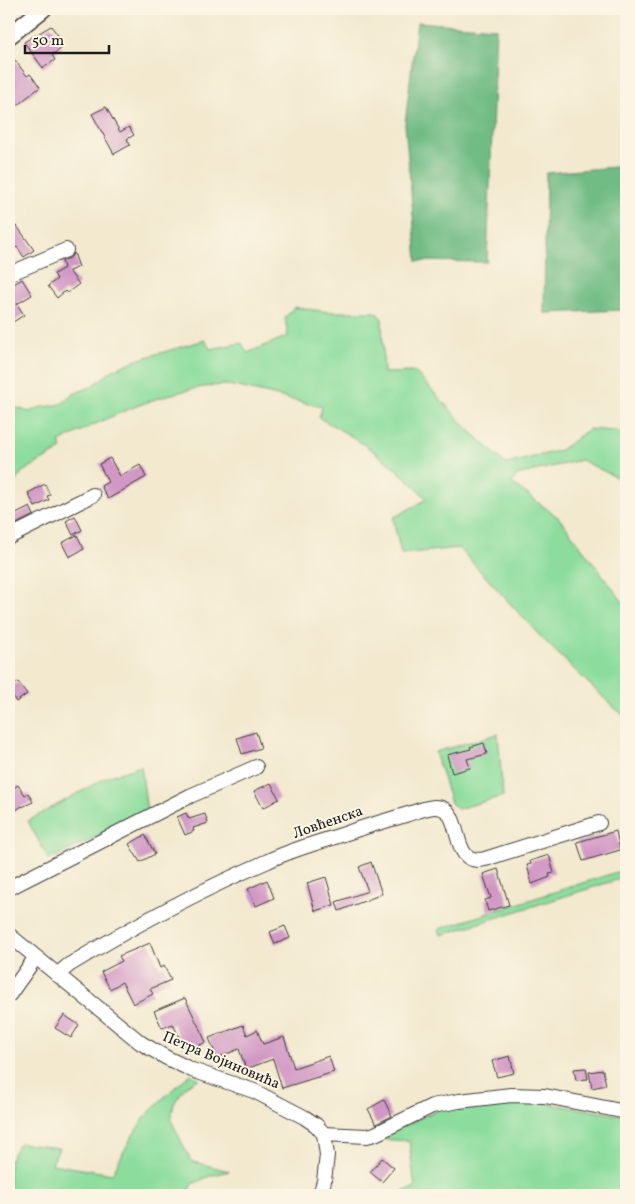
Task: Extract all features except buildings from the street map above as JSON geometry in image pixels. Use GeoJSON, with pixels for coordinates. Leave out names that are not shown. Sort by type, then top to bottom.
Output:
{"type":"FeatureCollection","features":[{"type":"Feature","properties":{"kind":"main road"},"geometry":{"type":"LineString","coordinates":[[9,36],[43,9]]}},
{"type":"Feature","properties":{"kind":"street"},"geometry":{"type":"LineString","coordinates":[[9,274],[66,250]]}},
{"type":"Feature","properties":{"kind":"street"},"geometry":{"type":"LineString","coordinates":[[9,537],[93,495]]}},
{"type":"Feature","properties":{"kind":"street"},"geometry":{"type":"LineString","coordinates":[[9,888],[190,796],[256,767]]}},
{"type":"Feature","properties":{"kind":"street","name":"Ловћенска"},"geometry":{"type":"LineString","coordinates":[[57,975],[78,960],[152,917],[270,860],[424,809],[437,807],[446,811],[453,822],[463,852],[469,859],[475,861],[600,822]]}},
{"type":"Feature","properties":{"kind":"street","name":"Петра Војиновића"},"geometry":{"type":"LineString","coordinates":[[9,935],[141,1044],[192,1070],[254,1091],[304,1117],[316,1125],[324,1134]]}},
{"type":"Feature","properties":{"kind":"street"},"geometry":{"type":"LineString","coordinates":[[9,996],[36,956]]}},
{"type":"Feature","properties":{"kind":"street"},"geometry":{"type":"LineString","coordinates":[[320,1195],[327,1166],[324,1134],[367,1136],[375,1134],[432,1106],[511,1095],[531,1094],[545,1096],[626,1112]]}},
{"type":"Feature","properties":{"kind":"green space"},"geometry":{"type":"Polygon","coordinates":[[[417,22],[496,28],[487,262],[417,261],[405,124],[417,22]]]}},
{"type":"Feature","properties":{"kind":"green space"},"geometry":{"type":"Polygon","coordinates":[[[626,166],[626,310],[544,313],[546,173],[626,166]]]}},
{"type":"Feature","properties":{"kind":"green space"},"geometry":{"type":"Polygon","coordinates":[[[294,307],[329,312],[376,312],[382,319],[384,373],[415,372],[469,430],[506,464],[561,450],[589,429],[626,432],[626,482],[581,460],[517,475],[512,483],[559,518],[626,606],[626,717],[611,705],[541,637],[459,548],[401,554],[393,518],[427,499],[403,475],[377,454],[319,418],[322,407],[228,385],[183,391],[140,405],[59,442],[62,449],[22,472],[15,483],[9,487],[9,405],[29,412],[38,408],[61,404],[75,393],[91,387],[113,370],[136,360],[205,340],[210,349],[242,343],[247,353],[288,336],[285,318],[294,307]]]}},
{"type":"Feature","properties":{"kind":"green space"},"geometry":{"type":"Polygon","coordinates":[[[498,734],[503,796],[458,809],[451,803],[435,752],[498,734]]]}},
{"type":"Feature","properties":{"kind":"green space"},"geometry":{"type":"Polygon","coordinates":[[[141,766],[147,812],[49,860],[28,821],[107,777],[141,766]]]}},
{"type":"Feature","properties":{"kind":"green space"},"geometry":{"type":"Polygon","coordinates":[[[626,869],[626,877],[441,935],[439,929],[626,869]]]}},
{"type":"Feature","properties":{"kind":"green space"},"geometry":{"type":"Polygon","coordinates":[[[191,1074],[199,1079],[186,1086],[174,1103],[171,1120],[191,1161],[229,1171],[210,1176],[192,1184],[186,1195],[9,1195],[9,1161],[19,1143],[59,1148],[52,1164],[112,1174],[128,1143],[153,1108],[191,1074]]]}},
{"type":"Feature","properties":{"kind":"green space"},"geometry":{"type":"Polygon","coordinates":[[[519,1099],[626,1116],[626,1195],[389,1195],[415,1188],[409,1141],[376,1139],[446,1106],[519,1099]]]}}]}
